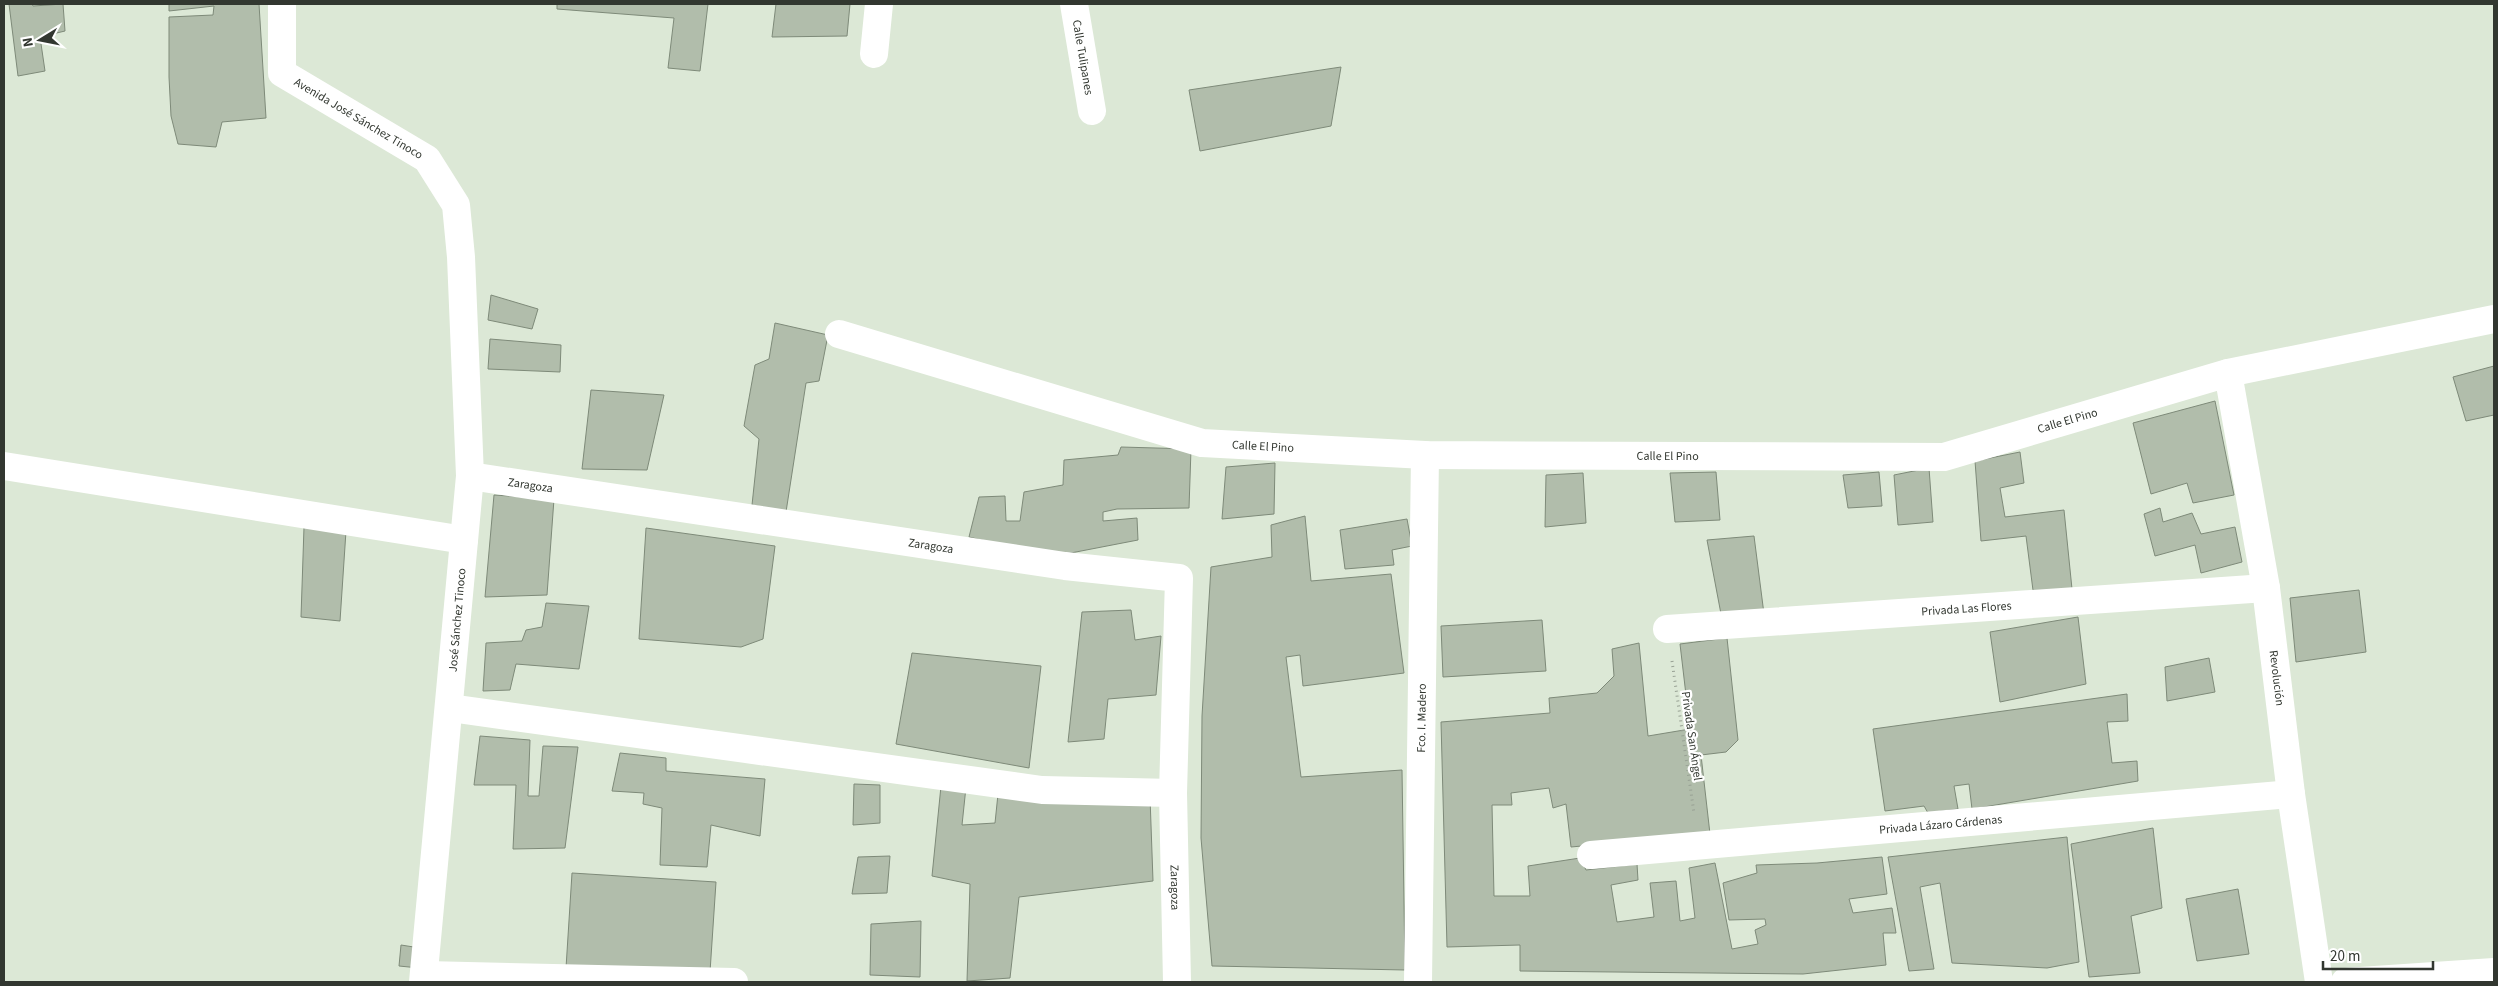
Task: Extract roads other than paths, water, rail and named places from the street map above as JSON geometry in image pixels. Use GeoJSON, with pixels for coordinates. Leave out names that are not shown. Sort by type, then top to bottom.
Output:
{"type":"FeatureCollection","features":[{"type":"Feature","properties":{"kind":"street","name":"Avenida José Sánchez Tinoco"},"geometry":{"type":"LineString","coordinates":[[282,4],[282,73],[426,159],[456,205],[461,258]]}},
{"type":"Feature","properties":{"kind":"street"},"geometry":{"type":"LineString","coordinates":[[874,54],[879,4]]}},
{"type":"Feature","properties":{"kind":"street","name":"Calle Tulipanes"},"geometry":{"type":"LineString","coordinates":[[1074,4],[1092,111]]}},
{"type":"Feature","properties":{"kind":"street","name":"José Sánchez Tinoco"},"geometry":{"type":"LineString","coordinates":[[433,979],[450,708],[470,476],[461,258]]}},
{"type":"Feature","properties":{"kind":"street","name":"Calle El Pino"},"geometry":{"type":"LineString","coordinates":[[840,334],[1202,443],[1425,455],[1944,457],[2228,373],[2494,319]]}},
{"type":"Feature","properties":{"kind":"street","name":"Revolución"},"geometry":{"type":"LineString","coordinates":[[2228,373],[2266,588],[2291,794],[2319,982]]}},
{"type":"Feature","properties":{"kind":"street","name":"Fco. I. Madero"},"geometry":{"type":"LineString","coordinates":[[1418,982],[1425,455]]}},
{"type":"Feature","properties":{"kind":"street"},"geometry":{"type":"LineString","coordinates":[[4,466],[464,540]]}},
{"type":"Feature","properties":{"kind":"street","name":"Zaragoza"},"geometry":{"type":"LineString","coordinates":[[470,476],[1065,566],[1179,578],[1173,793],[1177,982]]}},
{"type":"Feature","properties":{"kind":"street","name":"Privada Las Flores"},"geometry":{"type":"LineString","coordinates":[[1667,629],[2266,588]]}},
{"type":"Feature","properties":{"kind":"street"},"geometry":{"type":"LineString","coordinates":[[450,708],[1042,790],[1173,793]]}},
{"type":"Feature","properties":{"kind":"street","name":"Privada Lázaro Cárdenas"},"geometry":{"type":"LineString","coordinates":[[1591,855],[2291,794]]}},
{"type":"Feature","properties":{"kind":"street"},"geometry":{"type":"LineString","coordinates":[[2345,982],[2494,972]]}},
{"type":"Feature","properties":{"kind":"street"},"geometry":{"type":"LineString","coordinates":[[433,979],[734,982]]}}]}
